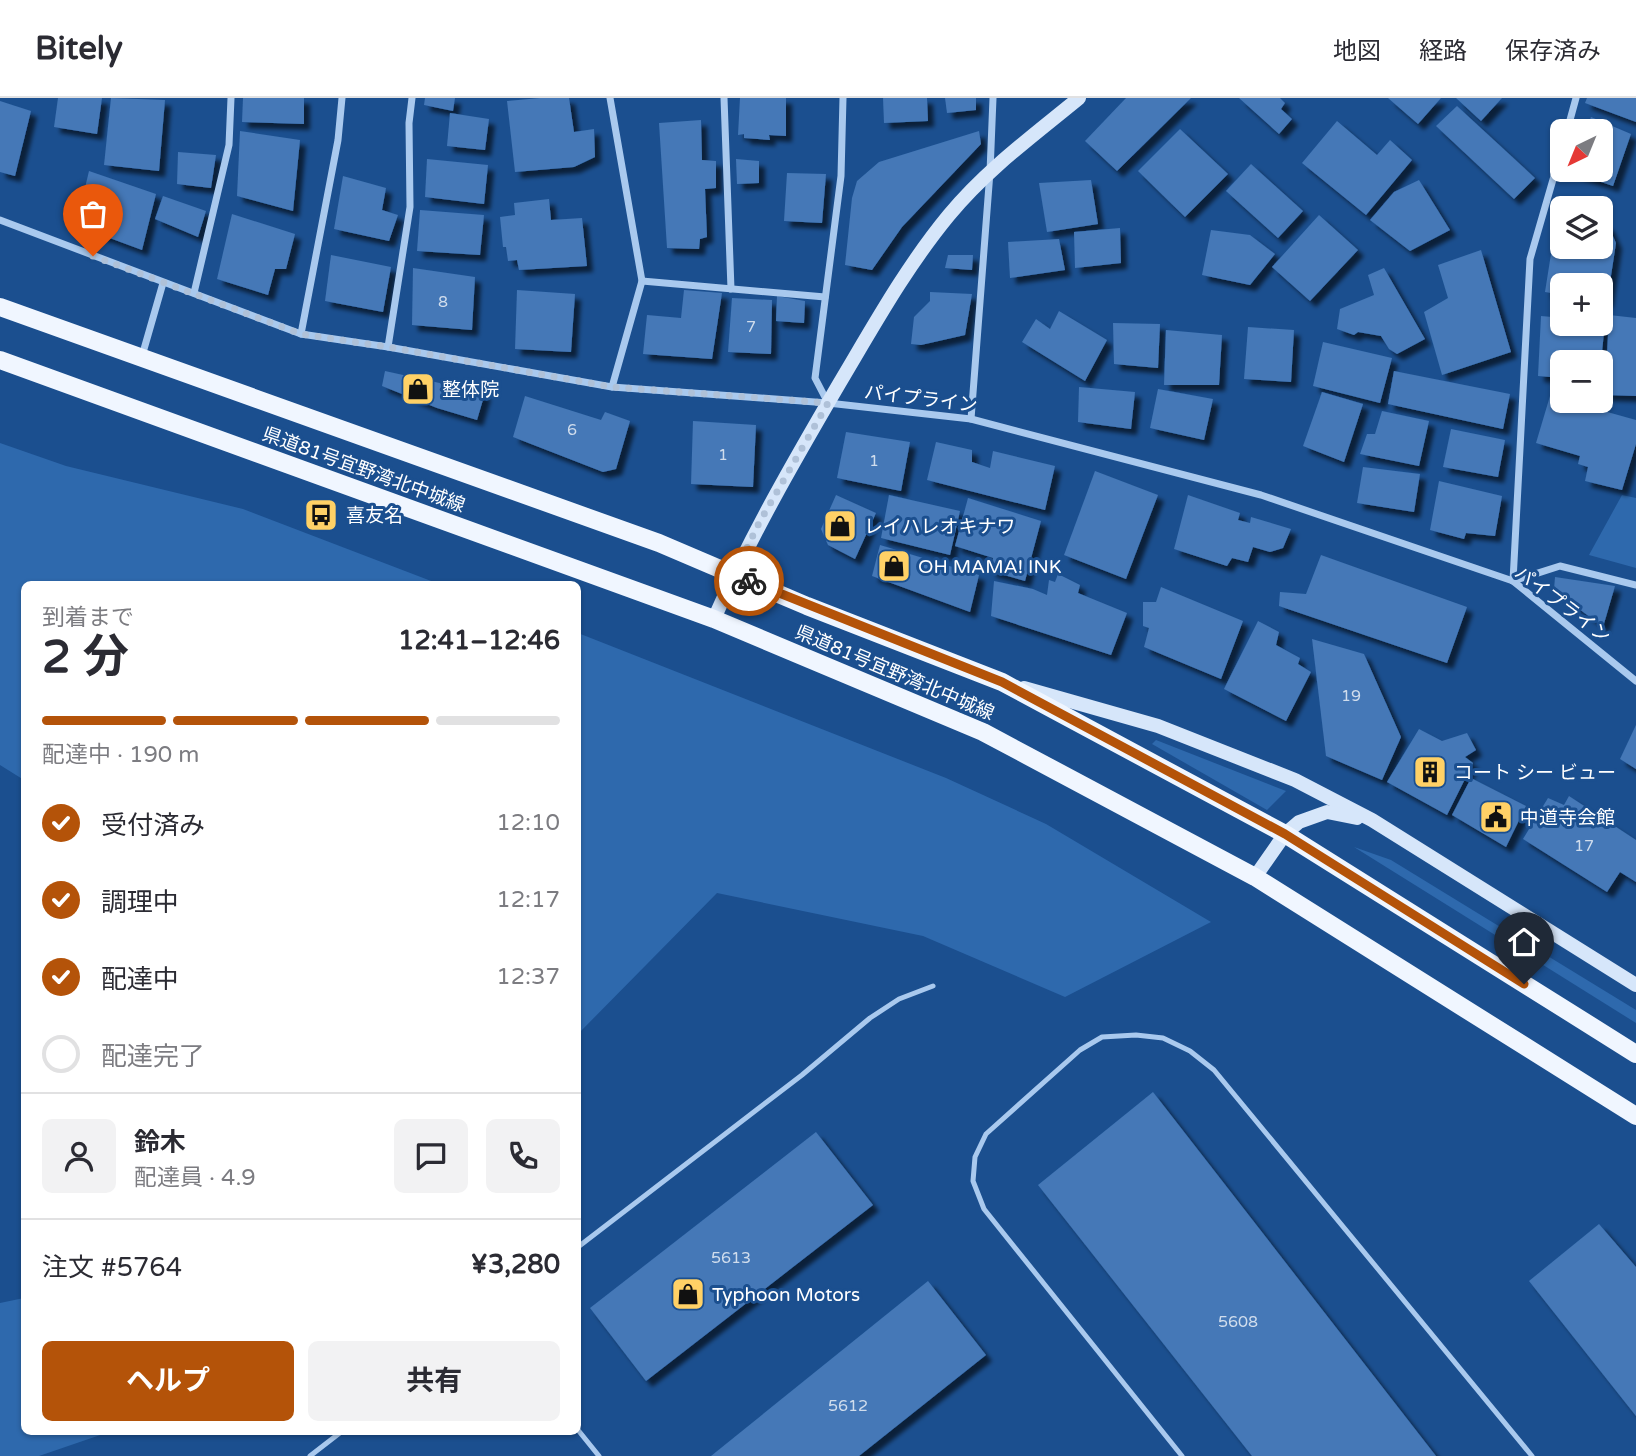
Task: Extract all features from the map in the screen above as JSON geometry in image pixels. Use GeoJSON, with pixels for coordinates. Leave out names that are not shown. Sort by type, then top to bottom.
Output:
{"type":"FeatureCollection","features":[{"type":"Feature","properties":{"kind":"main road","name":"県道81号宜野湾北中城線"},"geometry":{"type":"LineString","coordinates":[[0,307],[659,543],[1002,682],[1285,834],[1636,1054]]}},
{"type":"Feature","properties":{"kind":"main road","name":"県道81号宜野湾北中城線"},"geometry":{"type":"LineString","coordinates":[[0,360],[715,619],[984,732],[1255,877],[1636,1116]]}},
{"type":"Feature","properties":{"kind":"street"},"geometry":{"type":"LineString","coordinates":[[194,293],[229,145],[231,98]]}},
{"type":"Feature","properties":{"kind":"street"},"geometry":{"type":"LineString","coordinates":[[301,334],[338,140],[342,98]]}},
{"type":"Feature","properties":{"kind":"street"},"geometry":{"type":"LineString","coordinates":[[388,347],[410,207],[409,123],[412,98]]}},
{"type":"Feature","properties":{"kind":"street"},"geometry":{"type":"LineString","coordinates":[[610,98],[642,281],[612,387]]}},
{"type":"Feature","properties":{"kind":"street"},"geometry":{"type":"LineString","coordinates":[[724,98],[731,289]]}},
{"type":"Feature","properties":{"kind":"street"},"geometry":{"type":"LineString","coordinates":[[828,403],[815,378],[842,176],[844,98]]}},
{"type":"Feature","properties":{"kind":"street"},"geometry":{"type":"LineString","coordinates":[[971,419],[993,98]]}},
{"type":"Feature","properties":{"kind":"street"},"geometry":{"type":"LineString","coordinates":[[715,619],[759,523],[922,249],[950,213],[990,172],[1079,98]]}},
{"type":"Feature","properties":{"kind":"street"},"geometry":{"type":"LineString","coordinates":[[1570,119],[1576,98]]}},
{"type":"Feature","properties":{"kind":"street"},"geometry":{"type":"LineString","coordinates":[[1552,182],[1530,259],[1513,580],[1560,566],[1636,585]]}},
{"type":"Feature","properties":{"kind":"street","name":"パイプライン"},"geometry":{"type":"LineString","coordinates":[[0,220],[301,334],[612,387],[828,403],[971,419],[1262,495],[1513,580],[1636,681]]}},
{"type":"Feature","properties":{"kind":"street"},"geometry":{"type":"LineString","coordinates":[[642,281],[825,297]]}},
{"type":"Feature","properties":{"kind":"street"},"geometry":{"type":"LineString","coordinates":[[141,356],[163,283]]}},
{"type":"Feature","properties":{"kind":"street"},"geometry":{"type":"LineString","coordinates":[[1002,682],[1158,726],[1295,780],[1372,820],[1636,985]]}},
{"type":"Feature","properties":{"kind":"street"},"geometry":{"type":"LineString","coordinates":[[1255,877],[1285,834],[1299,822],[1327,812],[1372,820]]}},
{"type":"Feature","properties":{"kind":"lane"},"geometry":{"type":"LineString","coordinates":[[581,1245],[810,1068],[870,1018],[899,999],[933,986]]}},
{"type":"Feature","properties":{"kind":"lane"},"geometry":{"type":"LineString","coordinates":[[1182,1456],[985,1209],[973,1181],[975,1157],[986,1134],[1080,1050],[1102,1037],[1136,1035],[1163,1038],[1190,1051],[1214,1070],[1532,1456]]}},
{"type":"Feature","properties":{"kind":"lane"},"geometry":{"type":"LineString","coordinates":[[581,1434],[599,1456]]}},
{"type":"Feature","properties":{"kind":"lane"},"geometry":{"type":"LineString","coordinates":[[310,1456],[337,1435]]}},
{"type":"Feature","properties":{"kind":"shaded area"},"geometry":{"type":"Polygon","coordinates":[[[0,443],[66,466],[243,509],[431,581],[21,581],[21,778],[0,765],[0,443]]]}},
{"type":"Feature","properties":{"kind":"shaded area"},"geometry":{"type":"Polygon","coordinates":[[[1622,495],[1636,498],[1636,568],[1589,555],[1622,495]]]}},
{"type":"Feature","properties":{"kind":"shaded area"},"geometry":{"type":"Polygon","coordinates":[[[581,634],[946,778],[1046,824],[1211,922],[1065,997],[923,936],[717,893],[581,1031],[581,634]]]}},
{"type":"Feature","properties":{"kind":"shaded area"},"geometry":{"type":"Polygon","coordinates":[[[1156,740],[1286,791],[1267,810],[1152,744],[1156,740]]]}},
{"type":"Feature","properties":{"kind":"shaded area"},"geometry":{"type":"Polygon","coordinates":[[[1354,847],[1391,860],[1636,1010],[1636,1023],[1354,847]]]}},
{"type":"Feature","properties":{"kind":"shaded area"},"geometry":{"type":"Polygon","coordinates":[[[21,1299],[21,1435],[100,1435],[39,1456],[0,1456],[0,1303],[21,1299]]]}},
{"type":"Feature","properties":{"kind":"building"},"geometry":{"type":"Polygon","coordinates":[[[58,98],[102,98],[97,134],[54,127],[58,98]]]}},
{"type":"Feature","properties":{"kind":"building"},"geometry":{"type":"Polygon","coordinates":[[[111,98],[165,100],[159,171],[104,165],[111,98]]]}},
{"type":"Feature","properties":{"kind":"building"},"geometry":{"type":"Polygon","coordinates":[[[243,98],[304,98],[304,124],[242,122],[243,98]]]}},
{"type":"Feature","properties":{"kind":"building"},"geometry":{"type":"Polygon","coordinates":[[[425,98],[455,98],[453,111],[424,105],[425,98]]]}},
{"type":"Feature","properties":{"kind":"building"},"geometry":{"type":"Polygon","coordinates":[[[569,98],[574,132],[594,129],[595,157],[574,167],[515,172],[507,101],[569,98]]]}},
{"type":"Feature","properties":{"kind":"building"},"geometry":{"type":"Polygon","coordinates":[[[740,98],[786,98],[786,136],[769,135],[770,140],[738,135],[740,98]]]}},
{"type":"Feature","properties":{"kind":"building"},"geometry":{"type":"Polygon","coordinates":[[[883,98],[927,98],[928,121],[884,123],[883,98]]]}},
{"type":"Feature","properties":{"kind":"building"},"geometry":{"type":"Polygon","coordinates":[[[945,98],[976,98],[976,110],[947,113],[945,98]]]}},
{"type":"Feature","properties":{"kind":"building"},"geometry":{"type":"Polygon","coordinates":[[[1126,98],[1191,98],[1117,171],[1085,141],[1126,98]]]}},
{"type":"Feature","properties":{"kind":"building"},"geometry":{"type":"Polygon","coordinates":[[[1239,98],[1280,98],[1285,103],[1281,109],[1292,119],[1279,134],[1239,98]]]}},
{"type":"Feature","properties":{"kind":"building"},"geometry":{"type":"Polygon","coordinates":[[[1388,98],[1441,98],[1418,124],[1388,98]]]}},
{"type":"Feature","properties":{"kind":"building"},"geometry":{"type":"Polygon","coordinates":[[[1456,98],[1502,98],[1481,121],[1456,98]]]}},
{"type":"Feature","properties":{"kind":"building"},"geometry":{"type":"Polygon","coordinates":[[[1587,98],[1636,98],[1636,122],[1585,103],[1587,98]]]}},
{"type":"Feature","properties":{"kind":"building"},"geometry":{"type":"Polygon","coordinates":[[[0,101],[31,111],[15,176],[0,172],[0,101]]]}},
{"type":"Feature","properties":{"kind":"building"},"geometry":{"type":"Polygon","coordinates":[[[1457,106],[1535,178],[1514,199],[1436,126],[1457,106]]]}},
{"type":"Feature","properties":{"kind":"building"},"geometry":{"type":"Polygon","coordinates":[[[450,113],[489,119],[485,150],[447,146],[450,113]]]}},
{"type":"Feature","properties":{"kind":"building"},"geometry":{"type":"Polygon","coordinates":[[[701,120],[702,160],[716,161],[716,188],[705,189],[707,237],[700,239],[699,249],[667,248],[659,123],[701,120]]]}},
{"type":"Feature","properties":{"kind":"building"},"geometry":{"type":"Polygon","coordinates":[[[1337,121],[1377,155],[1390,140],[1412,160],[1366,215],[1302,163],[1337,121]]]}},
{"type":"Feature","properties":{"kind":"building"},"geometry":{"type":"Polygon","coordinates":[[[1614,127],[1631,134],[1613,186],[1601,182],[1614,182],[1614,127]]]}},
{"type":"Feature","properties":{"kind":"building"},"geometry":{"type":"Polygon","coordinates":[[[1180,129],[1228,174],[1185,217],[1138,171],[1180,129]]]}},
{"type":"Feature","properties":{"kind":"building"},"geometry":{"type":"Polygon","coordinates":[[[240,131],[300,140],[293,211],[237,196],[240,131]]]}},
{"type":"Feature","properties":{"kind":"building"},"geometry":{"type":"Polygon","coordinates":[[[979,131],[981,144],[902,227],[872,270],[845,265],[852,198],[857,181],[879,162],[979,131]]]}},
{"type":"Feature","properties":{"kind":"building"},"geometry":{"type":"Polygon","coordinates":[[[178,152],[216,155],[211,188],[177,184],[178,152]]]}},
{"type":"Feature","properties":{"kind":"building"},"geometry":{"type":"Polygon","coordinates":[[[427,159],[488,165],[484,204],[425,197],[427,159]]]}},
{"type":"Feature","properties":{"kind":"building"},"geometry":{"type":"Polygon","coordinates":[[[736,159],[759,161],[759,183],[737,184],[736,159]]]}},
{"type":"Feature","properties":{"kind":"building"},"geometry":{"type":"Polygon","coordinates":[[[1251,164],[1303,211],[1278,238],[1226,191],[1251,164]]]}},
{"type":"Feature","properties":{"kind":"building"},"geometry":{"type":"Polygon","coordinates":[[[89,171],[156,194],[142,250],[88,230],[94,202],[83,196],[89,171]]]}},
{"type":"Feature","properties":{"kind":"building"},"geometry":{"type":"Polygon","coordinates":[[[787,173],[826,174],[822,223],[784,221],[787,173]]]}},
{"type":"Feature","properties":{"kind":"building"},"geometry":{"type":"Polygon","coordinates":[[[343,176],[386,188],[382,210],[398,215],[389,241],[334,229],[343,176]]]}},
{"type":"Feature","properties":{"kind":"building"},"geometry":{"type":"Polygon","coordinates":[[[1091,180],[1098,224],[1047,232],[1039,183],[1091,180]]]}},
{"type":"Feature","properties":{"kind":"building"},"geometry":{"type":"Polygon","coordinates":[[[1419,180],[1450,230],[1410,251],[1370,220],[1394,192],[1419,180]]]}},
{"type":"Feature","properties":{"kind":"building"},"geometry":{"type":"Polygon","coordinates":[[[163,196],[206,211],[198,237],[155,219],[163,196]]]}},
{"type":"Feature","properties":{"kind":"building"},"geometry":{"type":"Polygon","coordinates":[[[549,199],[551,220],[582,218],[587,266],[519,270],[517,260],[508,261],[506,247],[503,247],[500,217],[515,215],[514,203],[549,199]]]}},
{"type":"Feature","properties":{"kind":"building"},"geometry":{"type":"Polygon","coordinates":[[[420,210],[484,215],[480,255],[417,251],[420,210]]]}},
{"type":"Feature","properties":{"kind":"building"},"geometry":{"type":"Polygon","coordinates":[[[232,214],[295,234],[286,269],[275,269],[268,295],[217,279],[232,214]]]}},
{"type":"Feature","properties":{"kind":"building"},"geometry":{"type":"Polygon","coordinates":[[[1319,215],[1358,250],[1310,301],[1272,267],[1319,215]]]}},
{"type":"Feature","properties":{"kind":"building"},"geometry":{"type":"Polygon","coordinates":[[[1120,228],[1121,263],[1075,268],[1074,232],[1120,228]]]}},
{"type":"Feature","properties":{"kind":"building"},"geometry":{"type":"Polygon","coordinates":[[[1211,230],[1250,235],[1275,254],[1250,285],[1202,275],[1211,230]]]}},
{"type":"Feature","properties":{"kind":"building"},"geometry":{"type":"Polygon","coordinates":[[[1613,236],[1616,243],[1611,273],[1550,273],[1550,293],[1545,292],[1550,259],[1613,259],[1613,236]]]}},
{"type":"Feature","properties":{"kind":"building"},"geometry":{"type":"Polygon","coordinates":[[[1059,239],[1065,270],[1010,278],[1008,242],[1059,239]]]}},
{"type":"Feature","properties":{"kind":"building"},"geometry":{"type":"Polygon","coordinates":[[[1481,250],[1511,352],[1442,375],[1424,312],[1448,298],[1438,265],[1481,250]]]}},
{"type":"Feature","properties":{"kind":"building"},"geometry":{"type":"Polygon","coordinates":[[[331,255],[391,267],[383,312],[325,301],[331,255]]]}},
{"type":"Feature","properties":{"kind":"building"},"geometry":{"type":"Polygon","coordinates":[[[948,255],[973,255],[972,270],[945,268],[948,255]]]}},
{"type":"Feature","properties":{"kind":"building"},"geometry":{"type":"Polygon","coordinates":[[[413,268],[475,277],[472,330],[412,325],[413,268]]]}},
{"type":"Feature","properties":{"kind":"building"},"geometry":{"type":"Polygon","coordinates":[[[1384,268],[1425,339],[1397,354],[1389,349],[1381,336],[1358,332],[1354,335],[1337,329],[1340,309],[1374,295],[1368,275],[1384,268]]]}},
{"type":"Feature","properties":{"kind":"building"},"geometry":{"type":"Polygon","coordinates":[[[517,290],[575,294],[571,352],[515,349],[517,290]]]}},
{"type":"Feature","properties":{"kind":"building"},"geometry":{"type":"Polygon","coordinates":[[[684,290],[722,293],[712,359],[643,354],[647,315],[681,318],[684,290]]]}},
{"type":"Feature","properties":{"kind":"building"},"geometry":{"type":"Polygon","coordinates":[[[930,292],[972,294],[965,335],[921,345],[911,344],[914,317],[930,301],[930,292]]]}},
{"type":"Feature","properties":{"kind":"building"},"geometry":{"type":"Polygon","coordinates":[[[777,296],[805,301],[804,323],[776,321],[777,296]]]}},
{"type":"Feature","properties":{"kind":"building"},"geometry":{"type":"Polygon","coordinates":[[[732,298],[772,300],[771,354],[728,352],[732,298]]]}},
{"type":"Feature","properties":{"kind":"building"},"geometry":{"type":"Polygon","coordinates":[[[1059,311],[1107,340],[1085,381],[1022,342],[1036,319],[1050,329],[1059,311]]]}},
{"type":"Feature","properties":{"kind":"building"},"geometry":{"type":"Polygon","coordinates":[[[1613,315],[1636,318],[1636,396],[1613,395],[1613,350],[1607,350],[1608,336],[1613,336],[1613,315]]]}},
{"type":"Feature","properties":{"kind":"building"},"geometry":{"type":"Polygon","coordinates":[[[1541,316],[1550,317],[1550,336],[1604,336],[1602,350],[1550,350],[1550,377],[1538,376],[1541,316]]]}},
{"type":"Feature","properties":{"kind":"building"},"geometry":{"type":"Polygon","coordinates":[[[1113,323],[1160,324],[1158,368],[1114,364],[1113,323]]]}},
{"type":"Feature","properties":{"kind":"building"},"geometry":{"type":"Polygon","coordinates":[[[1248,327],[1294,330],[1291,382],[1244,379],[1248,327]]]}},
{"type":"Feature","properties":{"kind":"building"},"geometry":{"type":"Polygon","coordinates":[[[1166,330],[1222,335],[1219,385],[1164,385],[1166,330]]]}},
{"type":"Feature","properties":{"kind":"building"},"geometry":{"type":"Polygon","coordinates":[[[1323,342],[1392,358],[1380,403],[1313,386],[1323,342]]]}},
{"type":"Feature","properties":{"kind":"building"},"geometry":{"type":"Polygon","coordinates":[[[385,371],[485,393],[477,420],[437,408],[382,386],[385,371]]]}},
{"type":"Feature","properties":{"kind":"building"},"geometry":{"type":"Polygon","coordinates":[[[1394,371],[1510,394],[1503,429],[1388,404],[1394,371]]]}},
{"type":"Feature","properties":{"kind":"building"},"geometry":{"type":"Polygon","coordinates":[[[1079,387],[1135,392],[1131,429],[1078,422],[1079,387]]]}},
{"type":"Feature","properties":{"kind":"building"},"geometry":{"type":"Polygon","coordinates":[[[1158,389],[1213,399],[1204,440],[1150,428],[1158,389]]]}},
{"type":"Feature","properties":{"kind":"building"},"geometry":{"type":"Polygon","coordinates":[[[1322,392],[1363,404],[1344,462],[1303,446],[1322,392]]]}},
{"type":"Feature","properties":{"kind":"building"},"geometry":{"type":"Polygon","coordinates":[[[525,396],[601,420],[605,412],[630,421],[616,469],[603,472],[513,437],[525,396]]]}},
{"type":"Feature","properties":{"kind":"building"},"geometry":{"type":"Polygon","coordinates":[[[1550,396],[1550,413],[1611,413],[1636,420],[1636,444],[1622,490],[1585,481],[1588,467],[1578,464],[1580,456],[1536,443],[1550,396]]]}},
{"type":"Feature","properties":{"kind":"building"},"geometry":{"type":"Polygon","coordinates":[[[1382,411],[1429,421],[1419,466],[1360,454],[1367,434],[1375,434],[1382,411]]]}},
{"type":"Feature","properties":{"kind":"building"},"geometry":{"type":"Polygon","coordinates":[[[693,421],[756,425],[753,487],[691,484],[693,421]]]}},
{"type":"Feature","properties":{"kind":"building"},"geometry":{"type":"Polygon","coordinates":[[[1451,429],[1505,440],[1498,477],[1443,467],[1451,429]]]}},
{"type":"Feature","properties":{"kind":"building"},"geometry":{"type":"Polygon","coordinates":[[[846,432],[910,442],[901,491],[837,478],[846,432]]]}},
{"type":"Feature","properties":{"kind":"building"},"geometry":{"type":"Polygon","coordinates":[[[936,442],[972,450],[972,462],[990,468],[993,451],[1055,466],[1045,510],[927,480],[936,442]]]}},
{"type":"Feature","properties":{"kind":"building"},"geometry":{"type":"Polygon","coordinates":[[[1363,467],[1420,474],[1414,512],[1357,503],[1363,467]]]}},
{"type":"Feature","properties":{"kind":"building"},"geometry":{"type":"Polygon","coordinates":[[[1095,471],[1158,495],[1126,579],[1064,555],[1095,471]]]}},
{"type":"Feature","properties":{"kind":"building"},"geometry":{"type":"Polygon","coordinates":[[[1439,481],[1502,496],[1495,536],[1466,533],[1464,539],[1430,530],[1439,481]]]}},
{"type":"Feature","properties":{"kind":"building"},"geometry":{"type":"Polygon","coordinates":[[[836,495],[876,513],[855,559],[828,545],[821,529],[836,495]]]}},
{"type":"Feature","properties":{"kind":"building"},"geometry":{"type":"Polygon","coordinates":[[[889,495],[960,511],[950,555],[881,538],[889,495]]]}},
{"type":"Feature","properties":{"kind":"building"},"geometry":{"type":"Polygon","coordinates":[[[1188,495],[1240,513],[1238,520],[1250,523],[1251,517],[1291,529],[1283,548],[1270,552],[1253,547],[1248,562],[1232,558],[1227,566],[1174,549],[1188,495]]]}},
{"type":"Feature","properties":{"kind":"building"},"geometry":{"type":"Polygon","coordinates":[[[968,498],[1041,521],[1025,581],[990,571],[993,558],[955,546],[968,498]]]}},
{"type":"Feature","properties":{"kind":"building"},"geometry":{"type":"Polygon","coordinates":[[[880,545],[979,575],[970,612],[872,576],[880,545]]]}},
{"type":"Feature","properties":{"kind":"building"},"geometry":{"type":"Polygon","coordinates":[[[1321,555],[1467,607],[1447,663],[1279,606],[1280,592],[1306,594],[1321,555]]]}},
{"type":"Feature","properties":{"kind":"building"},"geometry":{"type":"Polygon","coordinates":[[[1058,574],[1080,585],[1078,593],[1127,613],[1111,655],[991,616],[994,581],[1033,589],[1047,595],[1049,580],[1055,582],[1058,574]]]}},
{"type":"Feature","properties":{"kind":"building"},"geometry":{"type":"Polygon","coordinates":[[[1555,577],[1615,586],[1603,627],[1554,590],[1555,577]]]}},
{"type":"Feature","properties":{"kind":"building"},"geometry":{"type":"Polygon","coordinates":[[[1161,587],[1243,621],[1221,679],[1144,647],[1149,628],[1143,626],[1143,602],[1156,602],[1161,587]]]}},
{"type":"Feature","properties":{"kind":"building"},"geometry":{"type":"Polygon","coordinates":[[[1258,621],[1279,632],[1276,645],[1300,658],[1298,664],[1311,672],[1286,721],[1224,689],[1258,621]]]}},
{"type":"Feature","properties":{"kind":"building"},"geometry":{"type":"Polygon","coordinates":[[[1312,639],[1364,654],[1401,737],[1382,780],[1326,756],[1312,639]]]}},
{"type":"Feature","properties":{"kind":"building"},"geometry":{"type":"Polygon","coordinates":[[[1636,725],[1636,769],[1620,759],[1636,725]]]}},
{"type":"Feature","properties":{"kind":"building","name":"コート シー ビュー"},"geometry":{"type":"Polygon","coordinates":[[[1419,729],[1442,741],[1467,733],[1476,750],[1465,757],[1473,763],[1447,815],[1387,782],[1419,729]]]}},
{"type":"Feature","properties":{"kind":"building"},"geometry":{"type":"Polygon","coordinates":[[[1471,778],[1526,806],[1506,847],[1452,815],[1471,778]]]}},
{"type":"Feature","properties":{"kind":"building"},"geometry":{"type":"Polygon","coordinates":[[[1569,796],[1636,840],[1636,882],[1620,872],[1607,892],[1523,839],[1548,798],[1564,805],[1569,796]]]}},
{"type":"Feature","properties":{"kind":"building"},"geometry":{"type":"Polygon","coordinates":[[[1153,1092],[1436,1456],[1252,1456],[1038,1185],[1153,1092]]]}},
{"type":"Feature","properties":{"kind":"building"},"geometry":{"type":"Polygon","coordinates":[[[816,1132],[873,1205],[646,1381],[590,1308],[816,1132]]]}},
{"type":"Feature","properties":{"kind":"building"},"geometry":{"type":"Polygon","coordinates":[[[1599,1224],[1636,1267],[1636,1416],[1529,1281],[1599,1224]]]}},
{"type":"Feature","properties":{"kind":"building"},"geometry":{"type":"Polygon","coordinates":[[[928,1281],[986,1355],[859,1456],[711,1456],[928,1281]]]}},
{"type":"Feature","properties":{"kind":"way so far"},"geometry":{"type":"LineString","coordinates":[[93,256],[301,334],[612,387],[828,403],[759,523],[734,575],[749,581]]}},
{"type":"Feature","properties":{"kind":"place","name":"整体院"},"geometry":{"type":"Point","coordinates":[418,389]}},
{"type":"Feature","properties":{"kind":"place","name":"喜友名"},"geometry":{"type":"Point","coordinates":[321,515]}},
{"type":"Feature","properties":{"kind":"place","name":"レイハレオキナワ"},"geometry":{"type":"Point","coordinates":[840,526]}},
{"type":"Feature","properties":{"kind":"place","name":"OH MAMA! INK"},"geometry":{"type":"Point","coordinates":[894,566]}},
{"type":"Feature","properties":{"kind":"place","name":"コート シー ビュー"},"geometry":{"type":"Point","coordinates":[1430,772]}},
{"type":"Feature","properties":{"kind":"place","name":"中道寺会館"},"geometry":{"type":"Point","coordinates":[1496,817]}},
{"type":"Feature","properties":{"kind":"place","name":"Typhoon Motors"},"geometry":{"type":"Point","coordinates":[688,1294]}},
{"type":"Feature","properties":{"kind":"route"},"geometry":{"type":"LineString","coordinates":[[749,581],[1002,682],[1285,834],[1524,984]]}}]}
